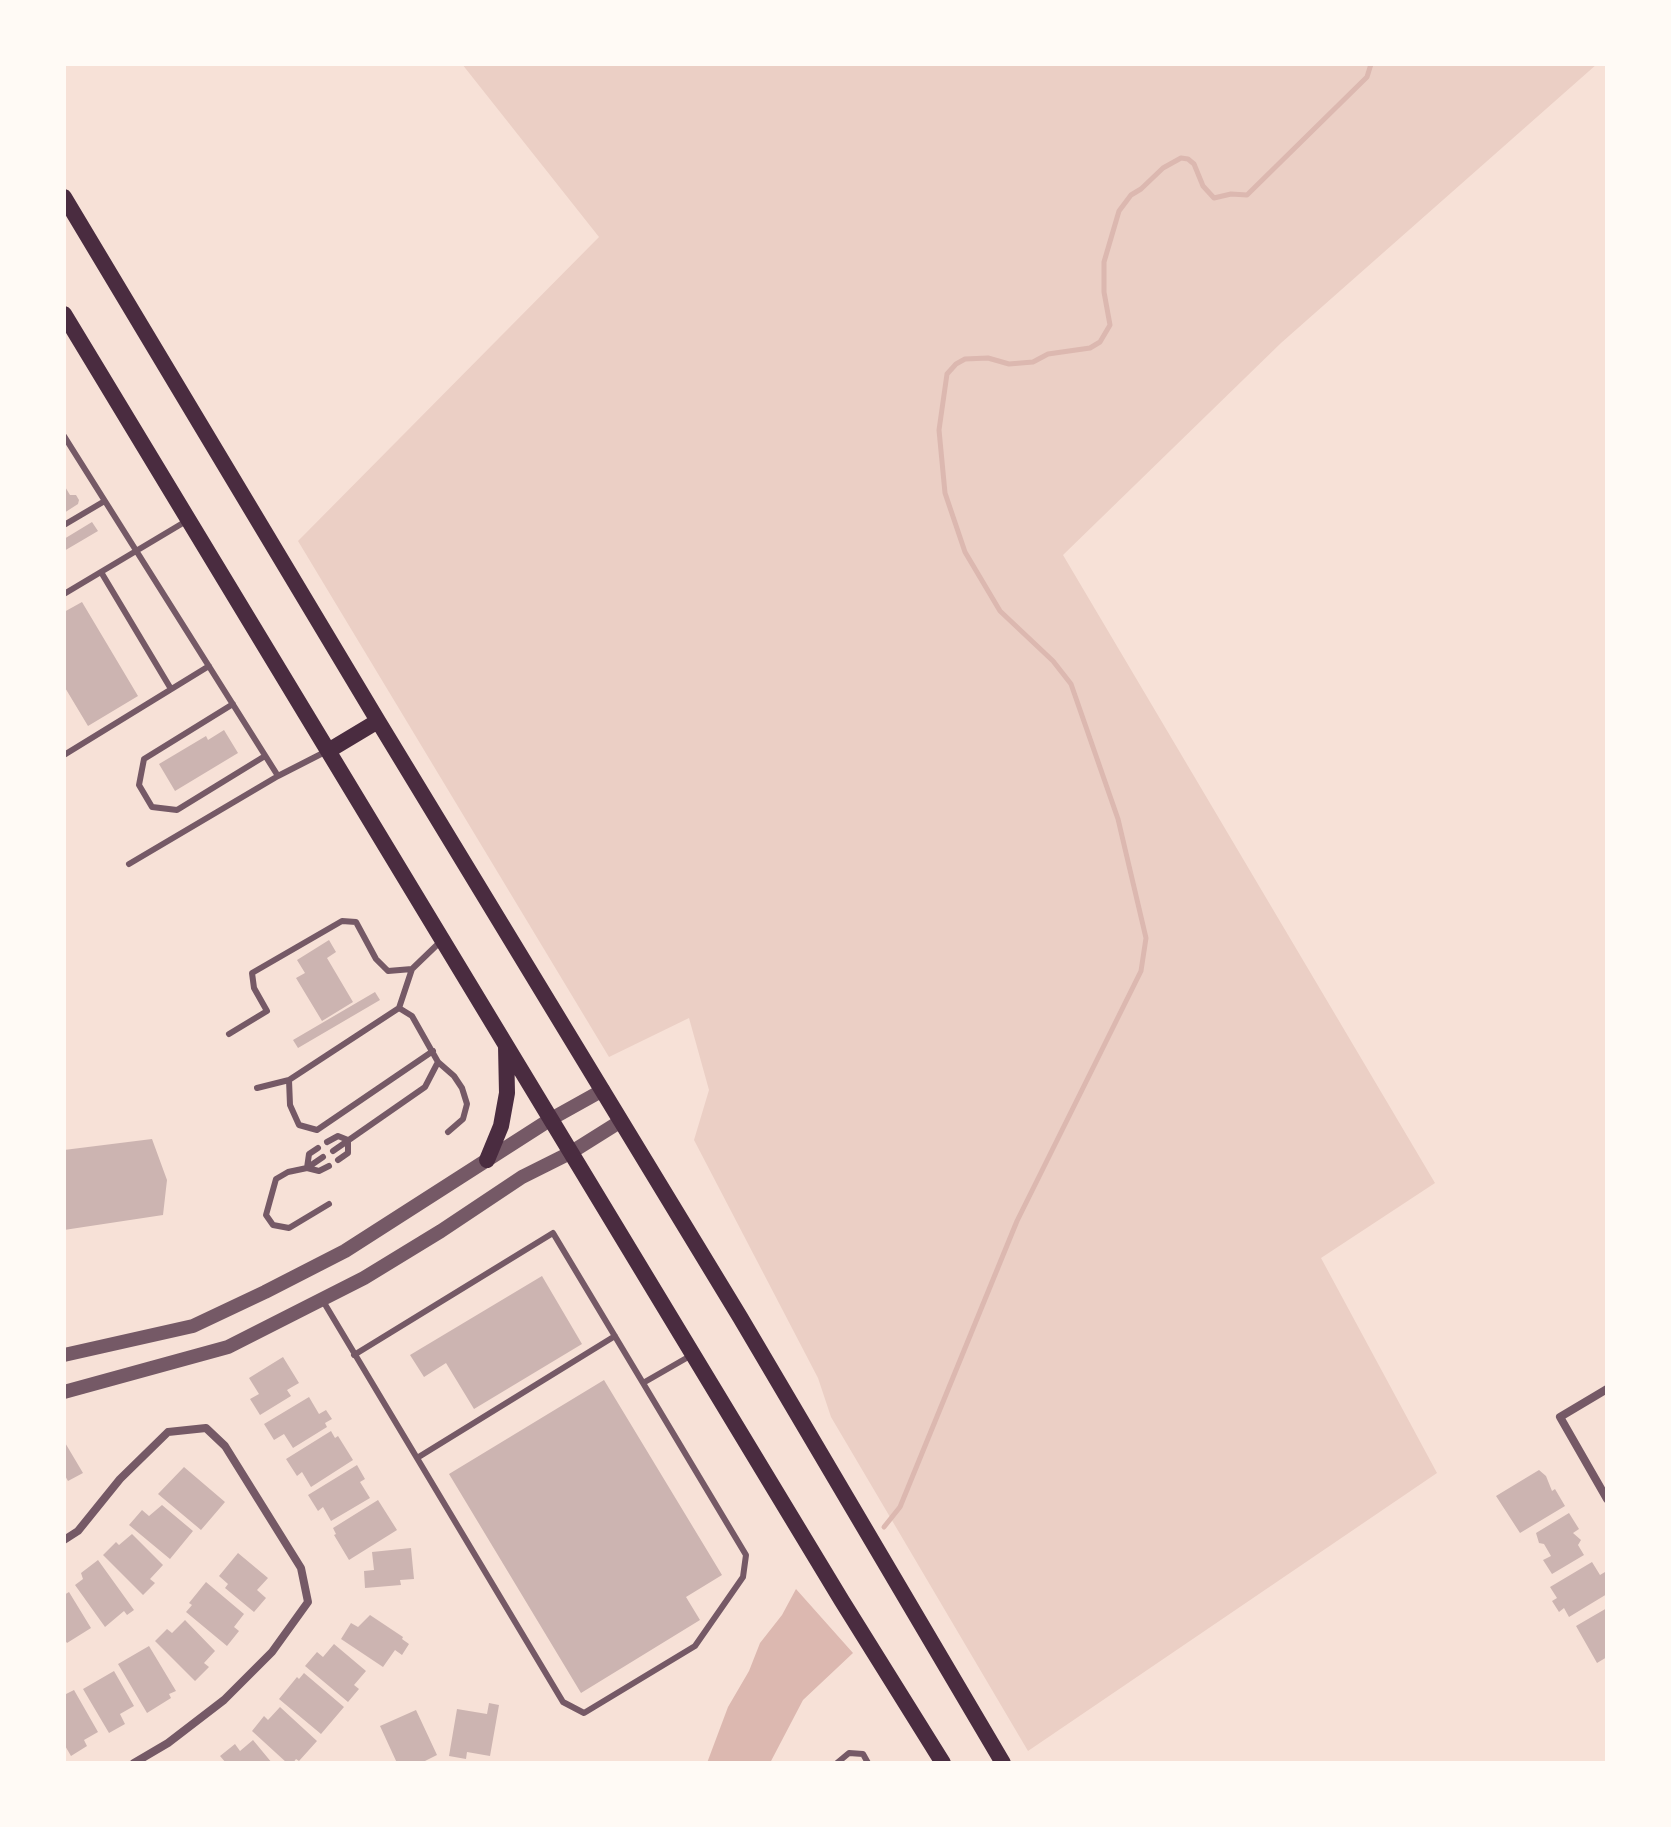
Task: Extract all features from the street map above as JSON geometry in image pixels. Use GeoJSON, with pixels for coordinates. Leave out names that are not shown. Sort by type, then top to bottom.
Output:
{"type":"FeatureCollection","features":[{"type":"Feature","properties":{"kind":"main road"},"geometry":{"type":"LineString","coordinates":[[64,197],[603,1090],[1003,1763]]}},
{"type":"Feature","properties":{"kind":"main road"},"geometry":{"type":"LineString","coordinates":[[64,314],[570,1153],[943,1763]]}},
{"type":"Feature","properties":{"kind":"main road"},"geometry":{"type":"LineString","coordinates":[[328,751],[378,721]]}},
{"type":"Feature","properties":{"kind":"main road"},"geometry":{"type":"LineString","coordinates":[[487,1160],[501,1126],[507,1093],[506,1044]]}},
{"type":"Feature","properties":{"kind":"street"},"geometry":{"type":"LineString","coordinates":[[64,1355],[193,1326],[345,1251],[551,1119],[603,1090]]}},
{"type":"Feature","properties":{"kind":"street"},"geometry":{"type":"LineString","coordinates":[[64,1392],[228,1347],[322,1300],[441,1231],[522,1177],[570,1153],[621,1121]]}},
{"type":"Feature","properties":{"kind":"street"},"geometry":{"type":"LineString","coordinates":[[1607,1389],[1560,1417],[1607,1499]]}},
{"type":"Feature","properties":{"kind":"street"},"geometry":{"type":"LineString","coordinates":[[64,1540],[78,1531],[120,1479],[168,1432],[206,1428],[225,1446],[301,1568],[308,1602],[272,1652],[224,1700],[168,1743],[134,1763]]}},
{"type":"Feature","properties":{"kind":"lane"},"geometry":{"type":"LineString","coordinates":[[64,436],[67,450],[137,550],[278,776]]}},
{"type":"Feature","properties":{"kind":"lane"},"geometry":{"type":"LineString","coordinates":[[64,525],[103,502]]}},
{"type":"Feature","properties":{"kind":"lane"},"geometry":{"type":"LineString","coordinates":[[64,594],[189,520]]}},
{"type":"Feature","properties":{"kind":"lane"},"geometry":{"type":"LineString","coordinates":[[101,572],[171,689]]}},
{"type":"Feature","properties":{"kind":"lane"},"geometry":{"type":"LineString","coordinates":[[64,755],[209,666]]}},
{"type":"Feature","properties":{"kind":"lane"},"geometry":{"type":"LineString","coordinates":[[233,704],[144,759],[139,785],[152,807],[177,810],[265,756]]}},
{"type":"Feature","properties":{"kind":"lane"},"geometry":{"type":"LineString","coordinates":[[129,864],[278,776],[328,751]]}},
{"type":"Feature","properties":{"kind":"lane"},"geometry":{"type":"LineString","coordinates":[[229,1034],[267,1011],[254,988],[252,973],[342,921],[356,922],[372,952],[388,971],[412,969]]}},
{"type":"Feature","properties":{"kind":"lane"},"geometry":{"type":"LineString","coordinates":[[257,1088],[289,1080],[399,1008],[412,969],[442,939]]}},
{"type":"Feature","properties":{"kind":"lane"},"geometry":{"type":"LineString","coordinates":[[399,1008],[412,1016],[438,1062],[462,1088],[467,1104],[463,1119],[448,1132]]}},
{"type":"Feature","properties":{"kind":"lane"},"geometry":{"type":"LineString","coordinates":[[289,1080],[290,1105],[299,1125],[317,1130],[433,1051]]}},
{"type":"Feature","properties":{"kind":"lane"},"geometry":{"type":"LineString","coordinates":[[333,1151],[425,1087],[438,1062]]}},
{"type":"Feature","properties":{"kind":"lane"},"geometry":{"type":"LineString","coordinates":[[327,1142],[338,1136],[348,1140]]}},
{"type":"Feature","properties":{"kind":"lane"},"geometry":{"type":"LineString","coordinates":[[338,1160],[348,1153],[348,1140]]}},
{"type":"Feature","properties":{"kind":"lane"},"geometry":{"type":"LineString","coordinates":[[307,1168],[309,1154],[318,1148]]}},
{"type":"Feature","properties":{"kind":"lane"},"geometry":{"type":"LineString","coordinates":[[323,1157],[307,1168],[288,1172],[276,1179],[266,1215],[273,1225],[289,1228],[329,1204]]}},
{"type":"Feature","properties":{"kind":"lane"},"geometry":{"type":"LineString","coordinates":[[307,1168],[319,1171],[329,1166]]}},
{"type":"Feature","properties":{"kind":"lane"},"geometry":{"type":"LineString","coordinates":[[322,1300],[354,1355],[563,1702],[584,1713],[695,1646],[743,1577],[746,1555],[553,1233],[354,1355]]}},
{"type":"Feature","properties":{"kind":"lane"},"geometry":{"type":"LineString","coordinates":[[417,1458],[615,1336]]}},
{"type":"Feature","properties":{"kind":"lane"},"geometry":{"type":"LineString","coordinates":[[643,1383],[693,1354]]}},
{"type":"Feature","properties":{"kind":"lane"},"geometry":{"type":"LineString","coordinates":[[837,1763],[849,1753],[863,1754],[868,1763]]}},
{"type":"Feature","properties":{"kind":"shaded area"},"geometry":{"type":"Polygon","coordinates":[[[462,64],[1597,64],[1281,343],[1063,555],[1435,1183],[1321,1258],[1437,1473],[1028,1751],[831,1417],[818,1378],[694,1140],[709,1090],[689,1018],[609,1057],[298,541],[599,237],[462,64]]]}},
{"type":"Feature","properties":{"kind":"shaded area"},"geometry":{"type":"Polygon","coordinates":[[[796,1589],[853,1653],[803,1700],[770,1763],[707,1763],[728,1707],[749,1671],[760,1643],[782,1615],[796,1589]]]}},
{"type":"Feature","properties":{"kind":"building"},"geometry":{"type":"Polygon","coordinates":[[[64,485],[70,495],[76,495],[79,500],[64,513],[64,485]]]}},
{"type":"Feature","properties":{"kind":"building"},"geometry":{"type":"Polygon","coordinates":[[[92,522],[98,531],[64,551],[64,539],[92,522]]]}},
{"type":"Feature","properties":{"kind":"building"},"geometry":{"type":"Polygon","coordinates":[[[82,602],[138,696],[88,726],[64,686],[64,612],[82,602]]]}},
{"type":"Feature","properties":{"kind":"building"},"geometry":{"type":"Polygon","coordinates":[[[224,730],[238,753],[175,791],[159,764],[206,736],[208,740],[224,730]]]}},
{"type":"Feature","properties":{"kind":"building"},"geometry":{"type":"Polygon","coordinates":[[[329,940],[336,952],[327,958],[353,1002],[322,1021],[296,978],[305,973],[297,960],[329,940]]]}},
{"type":"Feature","properties":{"kind":"building"},"geometry":{"type":"Polygon","coordinates":[[[375,992],[380,1000],[298,1048],[293,1040],[375,992]]]}},
{"type":"Feature","properties":{"kind":"building"},"geometry":{"type":"Polygon","coordinates":[[[152,1139],[167,1180],[163,1215],[64,1230],[64,1150],[152,1139]]]}},
{"type":"Feature","properties":{"kind":"building"},"geometry":{"type":"Polygon","coordinates":[[[542,1276],[582,1344],[474,1409],[446,1363],[424,1377],[410,1355],[542,1276]]]}},
{"type":"Feature","properties":{"kind":"building"},"geometry":{"type":"Polygon","coordinates":[[[283,1357],[299,1383],[287,1390],[291,1396],[260,1415],[250,1399],[259,1394],[249,1378],[283,1357]]]}},
{"type":"Feature","properties":{"kind":"building"},"geometry":{"type":"Polygon","coordinates":[[[604,1380],[722,1575],[686,1597],[700,1620],[581,1693],[449,1474],[604,1380]]]}},
{"type":"Feature","properties":{"kind":"building"},"geometry":{"type":"Polygon","coordinates":[[[309,1397],[319,1414],[326,1410],[332,1419],[325,1423],[327,1427],[293,1448],[284,1434],[274,1440],[264,1424],[309,1397]]]}},
{"type":"Feature","properties":{"kind":"building"},"geometry":{"type":"Polygon","coordinates":[[[331,1431],[335,1438],[338,1436],[353,1460],[311,1487],[302,1472],[297,1476],[286,1459],[331,1431]]]}},
{"type":"Feature","properties":{"kind":"building"},"geometry":{"type":"Polygon","coordinates":[[[64,1441],[83,1473],[68,1481],[64,1474],[64,1441]]]}},
{"type":"Feature","properties":{"kind":"building"},"geometry":{"type":"Polygon","coordinates":[[[357,1465],[365,1479],[360,1482],[370,1498],[331,1521],[323,1507],[318,1511],[308,1495],[357,1465]]]}},
{"type":"Feature","properties":{"kind":"building"},"geometry":{"type":"Polygon","coordinates":[[[184,1467],[225,1502],[201,1530],[158,1494],[184,1467]]]}},
{"type":"Feature","properties":{"kind":"building"},"geometry":{"type":"Polygon","coordinates":[[[1539,1470],[1565,1506],[1520,1533],[1496,1496],[1539,1470]]]}},
{"type":"Feature","properties":{"kind":"building"},"geometry":{"type":"Polygon","coordinates":[[[378,1500],[397,1530],[349,1560],[333,1528],[378,1500]]]}},
{"type":"Feature","properties":{"kind":"building"},"geometry":{"type":"Polygon","coordinates":[[[162,1505],[193,1531],[170,1559],[129,1525],[142,1510],[149,1516],[162,1505]]]}},
{"type":"Feature","properties":{"kind":"building"},"geometry":{"type":"Polygon","coordinates":[[[1569,1513],[1579,1529],[1573,1533],[1581,1540],[1578,1545],[1584,1555],[1552,1574],[1543,1560],[1551,1556],[1544,1544],[1539,1543],[1536,1533],[1569,1513]]]}},
{"type":"Feature","properties":{"kind":"building"},"geometry":{"type":"Polygon","coordinates":[[[132,1534],[163,1565],[150,1579],[155,1583],[143,1595],[103,1555],[116,1542],[119,1545],[132,1534]]]}},
{"type":"Feature","properties":{"kind":"building"},"geometry":{"type":"Polygon","coordinates":[[[411,1548],[414,1579],[400,1580],[401,1585],[365,1588],[364,1571],[374,1570],[372,1552],[411,1548]]]}},
{"type":"Feature","properties":{"kind":"building"},"geometry":{"type":"Polygon","coordinates":[[[238,1553],[268,1578],[257,1590],[266,1598],[254,1612],[225,1588],[228,1584],[219,1576],[238,1553]]]}},
{"type":"Feature","properties":{"kind":"building"},"geometry":{"type":"Polygon","coordinates":[[[98,1560],[134,1610],[127,1615],[124,1611],[105,1627],[75,1585],[83,1579],[81,1573],[98,1560]]]}},
{"type":"Feature","properties":{"kind":"building"},"geometry":{"type":"Polygon","coordinates":[[[1592,1562],[1600,1575],[1605,1572],[1607,1575],[1607,1594],[1569,1617],[1564,1608],[1559,1612],[1552,1601],[1557,1598],[1550,1587],[1592,1562]]]}},
{"type":"Feature","properties":{"kind":"building"},"geometry":{"type":"Polygon","coordinates":[[[206,1582],[244,1614],[234,1627],[239,1631],[227,1646],[186,1612],[192,1605],[189,1603],[206,1582]]]}},
{"type":"Feature","properties":{"kind":"building"},"geometry":{"type":"Polygon","coordinates":[[[69,1592],[91,1628],[67,1643],[64,1639],[64,1595],[69,1592]]]}},
{"type":"Feature","properties":{"kind":"building"},"geometry":{"type":"Polygon","coordinates":[[[1607,1608],[1607,1657],[1597,1663],[1576,1626],[1607,1608]]]}},
{"type":"Feature","properties":{"kind":"building"},"geometry":{"type":"Polygon","coordinates":[[[370,1615],[409,1644],[402,1655],[395,1650],[383,1667],[341,1639],[351,1623],[358,1627],[370,1615]]]}},
{"type":"Feature","properties":{"kind":"building"},"geometry":{"type":"Polygon","coordinates":[[[185,1620],[215,1651],[204,1663],[209,1667],[195,1681],[155,1641],[167,1629],[172,1633],[185,1620]]]}},
{"type":"Feature","properties":{"kind":"building"},"geometry":{"type":"Polygon","coordinates":[[[334,1644],[366,1671],[354,1685],[359,1689],[348,1702],[305,1666],[317,1652],[323,1657],[334,1644]]]}},
{"type":"Feature","properties":{"kind":"building"},"geometry":{"type":"Polygon","coordinates":[[[149,1646],[176,1691],[169,1694],[171,1698],[147,1713],[118,1664],[149,1646]]]}},
{"type":"Feature","properties":{"kind":"building"},"geometry":{"type":"Polygon","coordinates":[[[114,1671],[134,1706],[120,1714],[125,1724],[109,1733],[83,1689],[114,1671]]]}},
{"type":"Feature","properties":{"kind":"building"},"geometry":{"type":"Polygon","coordinates":[[[304,1673],[344,1707],[321,1734],[279,1699],[304,1673]]]}},
{"type":"Feature","properties":{"kind":"building"},"geometry":{"type":"Polygon","coordinates":[[[74,1690],[98,1732],[84,1740],[87,1746],[71,1756],[64,1744],[64,1695],[74,1690]]]}},
{"type":"Feature","properties":{"kind":"building"},"geometry":{"type":"Polygon","coordinates":[[[489,1703],[499,1705],[490,1756],[467,1752],[466,1759],[449,1756],[457,1709],[487,1714],[489,1703]]]}},
{"type":"Feature","properties":{"kind":"building"},"geometry":{"type":"Polygon","coordinates":[[[280,1707],[317,1741],[299,1761],[296,1759],[293,1763],[287,1763],[252,1731],[264,1716],[268,1720],[280,1707]]]}},
{"type":"Feature","properties":{"kind":"building"},"geometry":{"type":"Polygon","coordinates":[[[416,1710],[437,1755],[421,1763],[397,1763],[380,1726],[416,1710]]]}},
{"type":"Feature","properties":{"kind":"building"},"geometry":{"type":"Polygon","coordinates":[[[253,1740],[272,1763],[226,1763],[220,1756],[235,1744],[240,1751],[253,1740]]]}},
{"type":"Feature","properties":{"kind":"waterway"},"geometry":{"type":"LineString","coordinates":[[884,1527],[900,1507],[1017,1221],[1141,971],[1146,938],[1118,819],[1071,684],[1053,661],[1000,611],[965,552],[945,493],[939,430],[947,374],[965,359],[988,358],[1009,364],[1033,362],[1048,354],[1090,348],[1100,342],[1110,325],[1104,292],[1104,262],[1119,211],[1131,195],[1163,168],[1181,158],[1194,164],[1203,186],[1214,198],[1231,194],[1247,195],[1367,77],[1371,64]]}}]}
